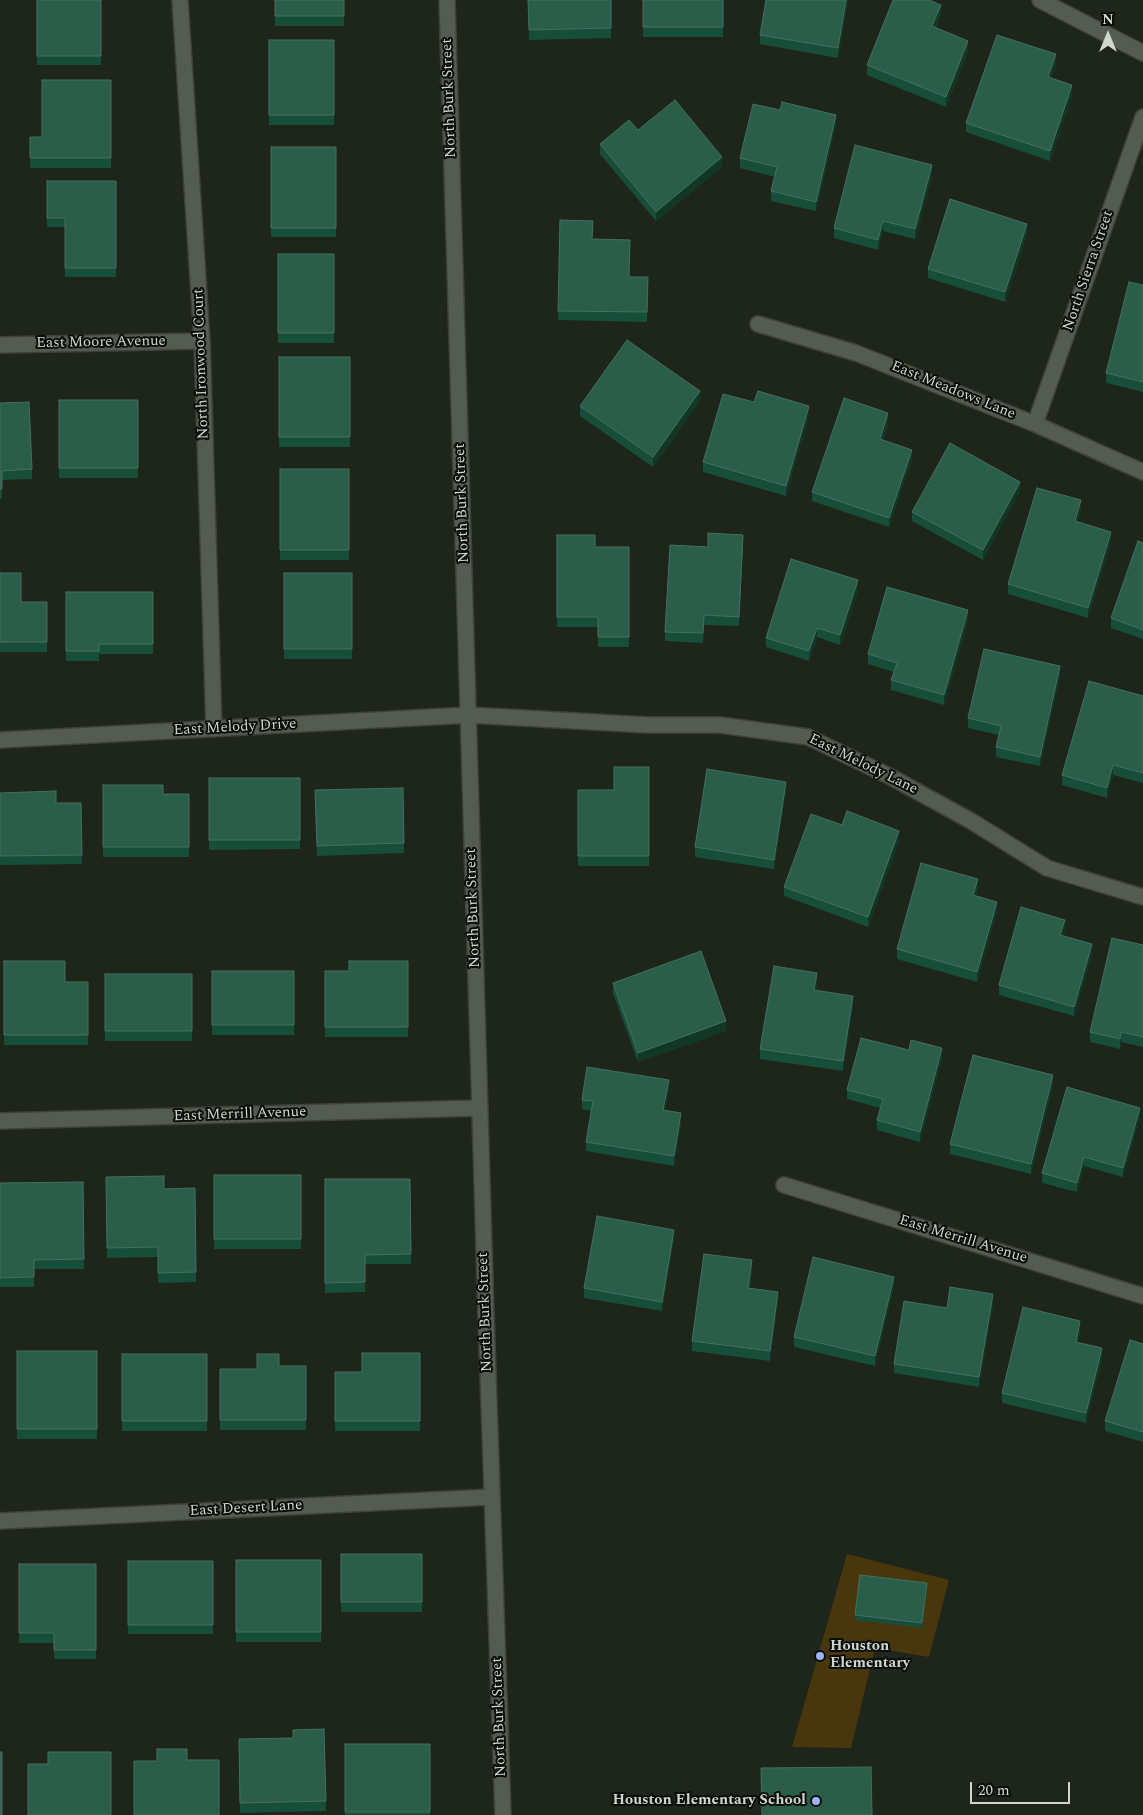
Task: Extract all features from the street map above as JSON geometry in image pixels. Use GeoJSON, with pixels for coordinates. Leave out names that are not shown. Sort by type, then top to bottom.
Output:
{"type":"FeatureCollection","features":[{"type":"Feature","properties":{"kind":"street","name":"North Ironwood Court"},"geometry":{"type":"LineString","coordinates":[[180,0],[202,341],[214,729]]}},
{"type":"Feature","properties":{"kind":"street","name":"North Burk Street"},"geometry":{"type":"LineString","coordinates":[[447,0],[492,1497],[504,1815]]}},
{"type":"Feature","properties":{"kind":"street"},"geometry":{"type":"LineString","coordinates":[[1040,0],[1143,53]]}},
{"type":"Feature","properties":{"kind":"street","name":"North Sierra Street"},"geometry":{"type":"LineString","coordinates":[[1035,424],[1143,117]]}},
{"type":"Feature","properties":{"kind":"street","name":"East Meadows Lane"},"geometry":{"type":"LineString","coordinates":[[758,324],[856,352],[1035,424],[1143,472]]}},
{"type":"Feature","properties":{"kind":"street","name":"East Moore Avenue"},"geometry":{"type":"LineString","coordinates":[[0,345],[202,341]]}},
{"type":"Feature","properties":{"kind":"street","name":"East Melody Drive"},"geometry":{"type":"LineString","coordinates":[[0,740],[469,715]]}},
{"type":"Feature","properties":{"kind":"street","name":"East Melody Lane"},"geometry":{"type":"LineString","coordinates":[[469,715],[648,725],[720,725],[808,737],[899,781],[971,821],[1047,868],[1143,897]]}},
{"type":"Feature","properties":{"kind":"street","name":"East Merrill Avenue"},"geometry":{"type":"LineString","coordinates":[[0,1121],[480,1108]]}},
{"type":"Feature","properties":{"kind":"street","name":"East Merrill Avenue"},"geometry":{"type":"LineString","coordinates":[[784,1185],[1143,1296]]}},
{"type":"Feature","properties":{"kind":"street","name":"East Desert Lane"},"geometry":{"type":"LineString","coordinates":[[0,1521],[492,1497]]}},
{"type":"Feature","properties":{"kind":"shaded area"},"geometry":{"type":"Polygon","coordinates":[[[847,1554],[949,1580],[929,1657],[875,1648],[851,1748],[792,1747],[847,1554]]]}},
{"type":"Feature","properties":{"kind":"building"},"geometry":{"type":"Polygon","coordinates":[[[37,0],[101,0],[101,56],[37,56],[37,0]]]}},
{"type":"Feature","properties":{"kind":"building"},"geometry":{"type":"Polygon","coordinates":[[[275,0],[344,0],[344,16],[275,16],[275,0]]]}},
{"type":"Feature","properties":{"kind":"building"},"geometry":{"type":"Polygon","coordinates":[[[528,0],[611,0],[611,28],[529,30],[528,0]]]}},
{"type":"Feature","properties":{"kind":"building"},"geometry":{"type":"Polygon","coordinates":[[[643,0],[723,0],[723,27],[643,27],[643,0]]]}},
{"type":"Feature","properties":{"kind":"building"},"geometry":{"type":"Polygon","coordinates":[[[766,0],[846,0],[838,48],[760,35],[766,0]]]}},
{"type":"Feature","properties":{"kind":"building"},"geometry":{"type":"Polygon","coordinates":[[[893,0],[929,0],[941,5],[932,26],[968,41],[946,97],[867,65],[893,0]]]}},
{"type":"Feature","properties":{"kind":"building"},"geometry":{"type":"Polygon","coordinates":[[[997,35],[1056,54],[1048,77],[1072,85],[1050,151],[966,123],[997,35]]]}},
{"type":"Feature","properties":{"kind":"building"},"geometry":{"type":"Polygon","coordinates":[[[269,40],[334,40],[334,115],[269,115],[269,40]]]}},
{"type":"Feature","properties":{"kind":"building"},"geometry":{"type":"Polygon","coordinates":[[[42,80],[111,80],[111,158],[30,158],[30,137],[42,137],[42,80]]]}},
{"type":"Feature","properties":{"kind":"building"},"geometry":{"type":"Polygon","coordinates":[[[675,100],[722,157],[656,212],[600,144],[629,120],[638,130],[675,100]]]}},
{"type":"Feature","properties":{"kind":"building"},"geometry":{"type":"Polygon","coordinates":[[[782,102],[836,115],[816,202],[771,191],[777,167],[740,158],[753,104],[780,110],[782,102]]]}},
{"type":"Feature","properties":{"kind":"building"},"geometry":{"type":"Polygon","coordinates":[[[855,145],[932,165],[915,229],[883,221],[878,240],[834,228],[855,145]]]}},
{"type":"Feature","properties":{"kind":"building"},"geometry":{"type":"Polygon","coordinates":[[[271,147],[336,147],[336,228],[271,228],[271,147]]]}},
{"type":"Feature","properties":{"kind":"building"},"geometry":{"type":"Polygon","coordinates":[[[47,181],[116,181],[116,268],[65,268],[65,218],[47,218],[47,181]]]}},
{"type":"Feature","properties":{"kind":"building"},"geometry":{"type":"Polygon","coordinates":[[[950,199],[1027,224],[1005,292],[928,269],[950,199]]]}},
{"type":"Feature","properties":{"kind":"building"},"geometry":{"type":"Polygon","coordinates":[[[560,220],[593,221],[592,239],[630,240],[629,277],[648,277],[647,312],[558,311],[560,220]]]}},
{"type":"Feature","properties":{"kind":"building"},"geometry":{"type":"Polygon","coordinates":[[[278,254],[334,254],[334,333],[278,333],[278,254]]]}},
{"type":"Feature","properties":{"kind":"building"},"geometry":{"type":"Polygon","coordinates":[[[1129,282],[1143,285],[1143,382],[1106,373],[1129,282]]]}},
{"type":"Feature","properties":{"kind":"building"},"geometry":{"type":"Polygon","coordinates":[[[627,340],[700,391],[653,457],[580,406],[627,340]]]}},
{"type":"Feature","properties":{"kind":"building"},"geometry":{"type":"Polygon","coordinates":[[[279,357],[350,357],[350,437],[279,437],[279,357]]]}},
{"type":"Feature","properties":{"kind":"building"},"geometry":{"type":"Polygon","coordinates":[[[758,391],[809,406],[786,486],[703,462],[723,394],[754,402],[758,391]]]}},
{"type":"Feature","properties":{"kind":"building"},"geometry":{"type":"Polygon","coordinates":[[[844,398],[888,413],[880,439],[912,450],[889,518],[812,492],[844,398]]]}},
{"type":"Feature","properties":{"kind":"building"},"geometry":{"type":"Polygon","coordinates":[[[59,400],[138,400],[138,468],[59,468],[59,400]]]}},
{"type":"Feature","properties":{"kind":"building"},"geometry":{"type":"Polygon","coordinates":[[[29,402],[32,469],[2,471],[2,489],[0,489],[0,403],[29,402]]]}},
{"type":"Feature","properties":{"kind":"building"},"geometry":{"type":"Polygon","coordinates":[[[950,443],[1020,482],[983,550],[912,512],[950,443]]]}},
{"type":"Feature","properties":{"kind":"building"},"geometry":{"type":"Polygon","coordinates":[[[280,469],[349,469],[349,550],[280,550],[280,469]]]}},
{"type":"Feature","properties":{"kind":"building"},"geometry":{"type":"Polygon","coordinates":[[[1037,488],[1081,500],[1075,521],[1111,532],[1088,608],[1008,584],[1037,488]]]}},
{"type":"Feature","properties":{"kind":"building"},"geometry":{"type":"Polygon","coordinates":[[[708,533],[743,535],[739,617],[704,615],[703,633],[665,632],[670,545],[708,547],[708,533]]]}},
{"type":"Feature","properties":{"kind":"building"},"geometry":{"type":"Polygon","coordinates":[[[557,535],[595,535],[595,547],[629,547],[629,637],[598,637],[598,617],[557,617],[557,535]]]}},
{"type":"Feature","properties":{"kind":"building"},"geometry":{"type":"Polygon","coordinates":[[[1138,541],[1143,543],[1143,630],[1111,618],[1138,541]]]}},
{"type":"Feature","properties":{"kind":"building"},"geometry":{"type":"Polygon","coordinates":[[[791,559],[858,580],[840,635],[817,628],[809,651],[766,638],[791,559]]]}},
{"type":"Feature","properties":{"kind":"building"},"geometry":{"type":"Polygon","coordinates":[[[0,573],[21,573],[21,602],[47,602],[47,642],[0,642],[0,573]]]}},
{"type":"Feature","properties":{"kind":"building"},"geometry":{"type":"Polygon","coordinates":[[[284,573],[352,573],[352,649],[284,649],[284,573]]]}},
{"type":"Feature","properties":{"kind":"building"},"geometry":{"type":"Polygon","coordinates":[[[887,587],[968,610],[944,695],[891,680],[897,663],[868,654],[887,587]]]}},
{"type":"Feature","properties":{"kind":"building"},"geometry":{"type":"Polygon","coordinates":[[[66,592],[153,592],[153,644],[99,644],[99,651],[66,651],[66,592]]]}},
{"type":"Feature","properties":{"kind":"building"},"geometry":{"type":"Polygon","coordinates":[[[984,649],[1060,666],[1040,757],[996,747],[1001,726],[968,718],[984,649]]]}},
{"type":"Feature","properties":{"kind":"building"},"geometry":{"type":"Polygon","coordinates":[[[1089,681],[1143,696],[1143,773],[1113,765],[1107,788],[1062,775],[1089,681]]]}},
{"type":"Feature","properties":{"kind":"building"},"geometry":{"type":"Polygon","coordinates":[[[614,767],[649,767],[649,856],[578,856],[578,790],[614,790],[614,767]]]}},
{"type":"Feature","properties":{"kind":"building"},"geometry":{"type":"Polygon","coordinates":[[[707,769],[786,782],[774,860],[695,847],[707,769]]]}},
{"type":"Feature","properties":{"kind":"building"},"geometry":{"type":"Polygon","coordinates":[[[209,778],[300,778],[300,840],[209,840],[209,778]]]}},
{"type":"Feature","properties":{"kind":"building"},"geometry":{"type":"Polygon","coordinates":[[[103,785],[163,785],[163,794],[189,794],[189,847],[103,847],[103,785]]]}},
{"type":"Feature","properties":{"kind":"building"},"geometry":{"type":"Polygon","coordinates":[[[403,788],[404,843],[317,846],[315,790],[403,788]]]}},
{"type":"Feature","properties":{"kind":"building"},"geometry":{"type":"Polygon","coordinates":[[[56,791],[56,803],[81,803],[82,855],[0,856],[0,793],[56,791]]]}},
{"type":"Feature","properties":{"kind":"building"},"geometry":{"type":"Polygon","coordinates":[[[847,811],[899,831],[868,917],[784,887],[811,814],[842,825],[847,811]]]}},
{"type":"Feature","properties":{"kind":"building"},"geometry":{"type":"Polygon","coordinates":[[[921,863],[978,879],[973,895],[997,902],[977,972],[897,949],[921,863]]]}},
{"type":"Feature","properties":{"kind":"building"},"geometry":{"type":"Polygon","coordinates":[[[1021,907],[1065,920],[1060,935],[1092,944],[1074,1007],[999,985],[1021,907]]]}},
{"type":"Feature","properties":{"kind":"building"},"geometry":{"type":"Polygon","coordinates":[[[1112,938],[1143,945],[1143,1037],[1121,1032],[1120,1039],[1090,1032],[1112,938]]]}},
{"type":"Feature","properties":{"kind":"building"},"geometry":{"type":"Polygon","coordinates":[[[701,951],[726,1021],[638,1053],[613,983],[701,951]]]}},
{"type":"Feature","properties":{"kind":"building"},"geometry":{"type":"Polygon","coordinates":[[[4,961],[65,961],[65,982],[88,982],[88,1035],[4,1035],[4,961]]]}},
{"type":"Feature","properties":{"kind":"building"},"geometry":{"type":"Polygon","coordinates":[[[349,961],[408,961],[408,1027],[325,1027],[325,971],[349,971],[349,961]]]}},
{"type":"Feature","properties":{"kind":"building"},"geometry":{"type":"Polygon","coordinates":[[[774,966],[817,973],[814,990],[853,996],[843,1061],[760,1049],[774,966]]]}},
{"type":"Feature","properties":{"kind":"building"},"geometry":{"type":"Polygon","coordinates":[[[212,971],[294,971],[294,1025],[212,1025],[212,971]]]}},
{"type":"Feature","properties":{"kind":"building"},"geometry":{"type":"Polygon","coordinates":[[[105,974],[192,974],[192,1031],[105,1031],[105,974]]]}},
{"type":"Feature","properties":{"kind":"building"},"geometry":{"type":"Polygon","coordinates":[[[861,1038],[909,1050],[911,1040],[942,1048],[920,1132],[877,1120],[883,1099],[847,1090],[861,1038]]]}},
{"type":"Feature","properties":{"kind":"building"},"geometry":{"type":"Polygon","coordinates":[[[973,1055],[1053,1075],[1031,1164],[950,1144],[973,1055]]]}},
{"type":"Feature","properties":{"kind":"building"},"geometry":{"type":"Polygon","coordinates":[[[587,1067],[669,1080],[663,1110],[681,1113],[674,1156],[586,1142],[593,1101],[582,1100],[587,1067]]]}},
{"type":"Feature","properties":{"kind":"building"},"geometry":{"type":"Polygon","coordinates":[[[1067,1087],[1140,1108],[1123,1168],[1084,1157],[1077,1183],[1042,1173],[1067,1087]]]}},
{"type":"Feature","properties":{"kind":"building"},"geometry":{"type":"Polygon","coordinates":[[[214,1175],[301,1175],[301,1239],[214,1239],[214,1175]]]}},
{"type":"Feature","properties":{"kind":"building"},"geometry":{"type":"Polygon","coordinates":[[[164,1176],[164,1189],[195,1188],[196,1272],[158,1273],[158,1247],[107,1248],[106,1177],[164,1176]]]}},
{"type":"Feature","properties":{"kind":"building"},"geometry":{"type":"Polygon","coordinates":[[[325,1179],[410,1179],[411,1254],[365,1255],[365,1282],[325,1283],[325,1179]]]}},
{"type":"Feature","properties":{"kind":"building"},"geometry":{"type":"Polygon","coordinates":[[[83,1182],[84,1259],[34,1260],[34,1277],[0,1278],[0,1183],[83,1182]]]}},
{"type":"Feature","properties":{"kind":"building"},"geometry":{"type":"Polygon","coordinates":[[[597,1216],[674,1230],[662,1302],[584,1288],[597,1216]]]}},
{"type":"Feature","properties":{"kind":"building"},"geometry":{"type":"Polygon","coordinates":[[[704,1254],[752,1260],[748,1288],[778,1292],[770,1351],[692,1341],[704,1254]]]}},
{"type":"Feature","properties":{"kind":"building"},"geometry":{"type":"Polygon","coordinates":[[[813,1257],[894,1277],[875,1356],[794,1337],[813,1257]]]}},
{"type":"Feature","properties":{"kind":"building"},"geometry":{"type":"Polygon","coordinates":[[[950,1287],[993,1294],[979,1377],[894,1364],[904,1301],[947,1308],[950,1287]]]}},
{"type":"Feature","properties":{"kind":"building"},"geometry":{"type":"Polygon","coordinates":[[[1023,1307],[1080,1321],[1076,1342],[1102,1348],[1086,1413],[1002,1393],[1023,1307]]]}},
{"type":"Feature","properties":{"kind":"building"},"geometry":{"type":"Polygon","coordinates":[[[1130,1340],[1143,1344],[1143,1432],[1105,1421],[1130,1340]]]}},
{"type":"Feature","properties":{"kind":"building"},"geometry":{"type":"Polygon","coordinates":[[[17,1351],[97,1351],[97,1429],[17,1429],[17,1351]]]}},
{"type":"Feature","properties":{"kind":"building"},"geometry":{"type":"Polygon","coordinates":[[[362,1353],[420,1353],[420,1421],[335,1421],[335,1372],[362,1372],[362,1353]]]}},
{"type":"Feature","properties":{"kind":"building"},"geometry":{"type":"Polygon","coordinates":[[[122,1354],[207,1354],[207,1421],[122,1421],[122,1354]]]}},
{"type":"Feature","properties":{"kind":"building"},"geometry":{"type":"Polygon","coordinates":[[[257,1354],[279,1354],[279,1366],[306,1366],[306,1420],[220,1420],[220,1369],[257,1369],[257,1354]]]}},
{"type":"Feature","properties":{"kind":"building"},"geometry":{"type":"Polygon","coordinates":[[[341,1554],[422,1554],[422,1602],[341,1602],[341,1554]]]}},
{"type":"Feature","properties":{"kind":"building"},"geometry":{"type":"Polygon","coordinates":[[[236,1560],[321,1560],[321,1632],[236,1632],[236,1560]]]}},
{"type":"Feature","properties":{"kind":"building"},"geometry":{"type":"Polygon","coordinates":[[[128,1561],[213,1561],[213,1625],[128,1625],[128,1561]]]}},
{"type":"Feature","properties":{"kind":"building"},"geometry":{"type":"Polygon","coordinates":[[[19,1564],[96,1564],[96,1650],[54,1650],[54,1633],[19,1633],[19,1564]]]}},
{"type":"Feature","properties":{"kind":"building"},"geometry":{"type":"Polygon","coordinates":[[[860,1575],[927,1583],[922,1623],[855,1615],[860,1575]]]}},
{"type":"Feature","properties":{"kind":"building"},"geometry":{"type":"Polygon","coordinates":[[[324,1729],[326,1801],[240,1803],[239,1739],[293,1738],[293,1730],[324,1729]]]}},
{"type":"Feature","properties":{"kind":"building"},"geometry":{"type":"Polygon","coordinates":[[[345,1744],[430,1744],[430,1812],[345,1812],[345,1744]]]}},
{"type":"Feature","properties":{"kind":"building"},"geometry":{"type":"Polygon","coordinates":[[[157,1749],[187,1749],[187,1760],[219,1760],[219,1815],[134,1815],[134,1761],[157,1761],[157,1749]]]}},
{"type":"Feature","properties":{"kind":"building"},"geometry":{"type":"Polygon","coordinates":[[[0,1752],[2,1752],[2,1815],[0,1815],[0,1752]]]}},
{"type":"Feature","properties":{"kind":"building"},"geometry":{"type":"Polygon","coordinates":[[[48,1752],[111,1752],[111,1815],[28,1815],[28,1764],[48,1764],[48,1752]]]}},
{"type":"Feature","properties":{"kind":"building"},"geometry":{"type":"Polygon","coordinates":[[[871,1767],[872,1815],[762,1815],[761,1768],[871,1767]]]}},
{"type":"Feature","properties":{"kind":"place","name":"Houston Elementary"},"geometry":{"type":"Point","coordinates":[820,1656]}},
{"type":"Feature","properties":{"kind":"place","name":"Houston Elementary School"},"geometry":{"type":"Point","coordinates":[816,1801]}}]}
